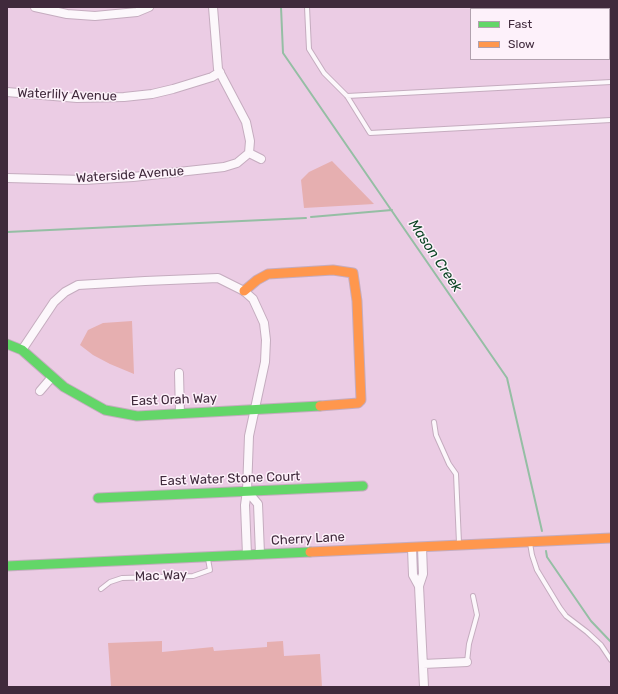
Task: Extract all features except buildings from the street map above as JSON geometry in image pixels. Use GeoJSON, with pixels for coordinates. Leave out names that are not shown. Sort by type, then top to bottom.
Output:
{"type":"FeatureCollection","features":[{"type":"Feature","properties":{"kind":"street"},"geometry":{"type":"LineString","coordinates":[[35,7],[67,14],[95,16],[137,12],[149,7]]}},
{"type":"Feature","properties":{"kind":"street"},"geometry":{"type":"LineString","coordinates":[[213,7],[217,60],[220,72],[246,122],[250,141],[249,153],[261,158]]}},
{"type":"Feature","properties":{"kind":"street","name":"Waterlily Avenue"},"geometry":{"type":"LineString","coordinates":[[7,92],[77,98],[124,97],[152,94],[212,77],[220,72]]}},
{"type":"Feature","properties":{"kind":"street","name":"Waterside Avenue"},"geometry":{"type":"LineString","coordinates":[[7,178],[84,180],[133,177],[224,167],[237,163],[249,153]]}},
{"type":"Feature","properties":{"kind":"street","name":"East Orah Way"},"geometry":{"type":"LineString","coordinates":[[7,344],[22,350],[64,387],[88,401],[105,410],[137,416],[353,404],[358,403],[361,400],[356,301],[353,273],[333,270],[268,274],[244,290]]}},
{"type":"Feature","properties":{"kind":"street"},"geometry":{"type":"LineString","coordinates":[[22,350],[54,302],[65,292],[78,286],[144,281],[218,278],[244,290],[252,299],[264,323],[266,340],[265,362],[249,436],[245,505],[247,555]]}},
{"type":"Feature","properties":{"kind":"street"},"geometry":{"type":"LineString","coordinates":[[179,373],[180,414]]}},
{"type":"Feature","properties":{"kind":"street"},"geometry":{"type":"LineString","coordinates":[[40,391],[52,377]]}},
{"type":"Feature","properties":{"kind":"street","name":"East Water Stone Court"},"geometry":{"type":"LineString","coordinates":[[98,498],[363,486]]}},
{"type":"Feature","properties":{"kind":"street"},"geometry":{"type":"LineString","coordinates":[[247,491],[258,504],[260,554]]}},
{"type":"Feature","properties":{"kind":"street","name":"Cherry Lane"},"geometry":{"type":"LineString","coordinates":[[7,566],[611,538]]}},
{"type":"Feature","properties":{"kind":"street"},"geometry":{"type":"LineString","coordinates":[[422,547],[423,574],[419,586],[424,687]]}},
{"type":"Feature","properties":{"kind":"street"},"geometry":{"type":"LineString","coordinates":[[412,548],[413,575],[419,586]]}},
{"type":"Feature","properties":{"kind":"street"},"geometry":{"type":"LineString","coordinates":[[423,664],[467,662]]}},
{"type":"Feature","properties":{"kind":"lane"},"geometry":{"type":"LineString","coordinates":[[307,7],[309,49],[324,73],[347,96],[370,133],[611,120]]}},
{"type":"Feature","properties":{"kind":"lane"},"geometry":{"type":"LineString","coordinates":[[347,96],[611,82]]}},
{"type":"Feature","properties":{"kind":"lane"},"geometry":{"type":"LineString","coordinates":[[434,422],[436,435],[449,464],[456,474],[459,546]]}},
{"type":"Feature","properties":{"kind":"lane"},"geometry":{"type":"LineString","coordinates":[[530,542],[532,555],[537,570],[560,608],[566,616],[601,645],[611,660]]}},
{"type":"Feature","properties":{"kind":"lane","name":"Mac Way"},"geometry":{"type":"LineString","coordinates":[[101,589],[110,582],[122,578],[194,576],[210,570],[207,556]]}},
{"type":"Feature","properties":{"kind":"lane"},"geometry":{"type":"LineString","coordinates":[[467,662],[469,644],[477,615],[473,596]]}},
{"type":"Feature","properties":{"kind":"shaded area"},"geometry":{"type":"Polygon","coordinates":[[[332,161],[374,204],[304,208],[301,180],[309,172],[332,161]]]}},
{"type":"Feature","properties":{"kind":"shaded area"},"geometry":{"type":"Polygon","coordinates":[[[132,321],[134,374],[93,355],[80,345],[88,330],[103,323],[132,321]]]}},
{"type":"Feature","properties":{"kind":"shaded area"},"geometry":{"type":"Polygon","coordinates":[[[162,641],[162,652],[213,647],[214,651],[267,647],[267,642],[283,641],[284,656],[320,654],[322,687],[104,687],[111,686],[108,643],[162,641]]]}},
{"type":"Feature","properties":{"kind":"waterway","name":"Mason Creek"},"geometry":{"type":"LineString","coordinates":[[281,7],[283,53],[507,378],[542,531]]}},
{"type":"Feature","properties":{"kind":"waterway"},"geometry":{"type":"LineString","coordinates":[[311,217],[392,210]]}},
{"type":"Feature","properties":{"kind":"waterway"},"geometry":{"type":"LineString","coordinates":[[7,232],[306,218]]}},
{"type":"Feature","properties":{"kind":"waterway","name":"Mason Creek"},"geometry":{"type":"LineString","coordinates":[[546,551],[547,557],[591,621],[611,642]]}},
{"type":"Feature","properties":{"kind":"traffic: fast"},"geometry":{"type":"LineString","coordinates":[[7,344],[22,350],[64,387],[105,410],[137,416],[320,406]]}},
{"type":"Feature","properties":{"kind":"traffic: fast"},"geometry":{"type":"LineString","coordinates":[[98,498],[363,486]]}},
{"type":"Feature","properties":{"kind":"traffic: fast"},"geometry":{"type":"LineString","coordinates":[[7,566],[310,552]]}},
{"type":"Feature","properties":{"kind":"traffic: slow"},"geometry":{"type":"LineString","coordinates":[[244,291],[257,280],[268,274],[333,270],[353,273],[357,301],[361,400],[358,403],[320,406]]}},
{"type":"Feature","properties":{"kind":"traffic: slow"},"geometry":{"type":"LineString","coordinates":[[310,552],[611,538]]}}]}
